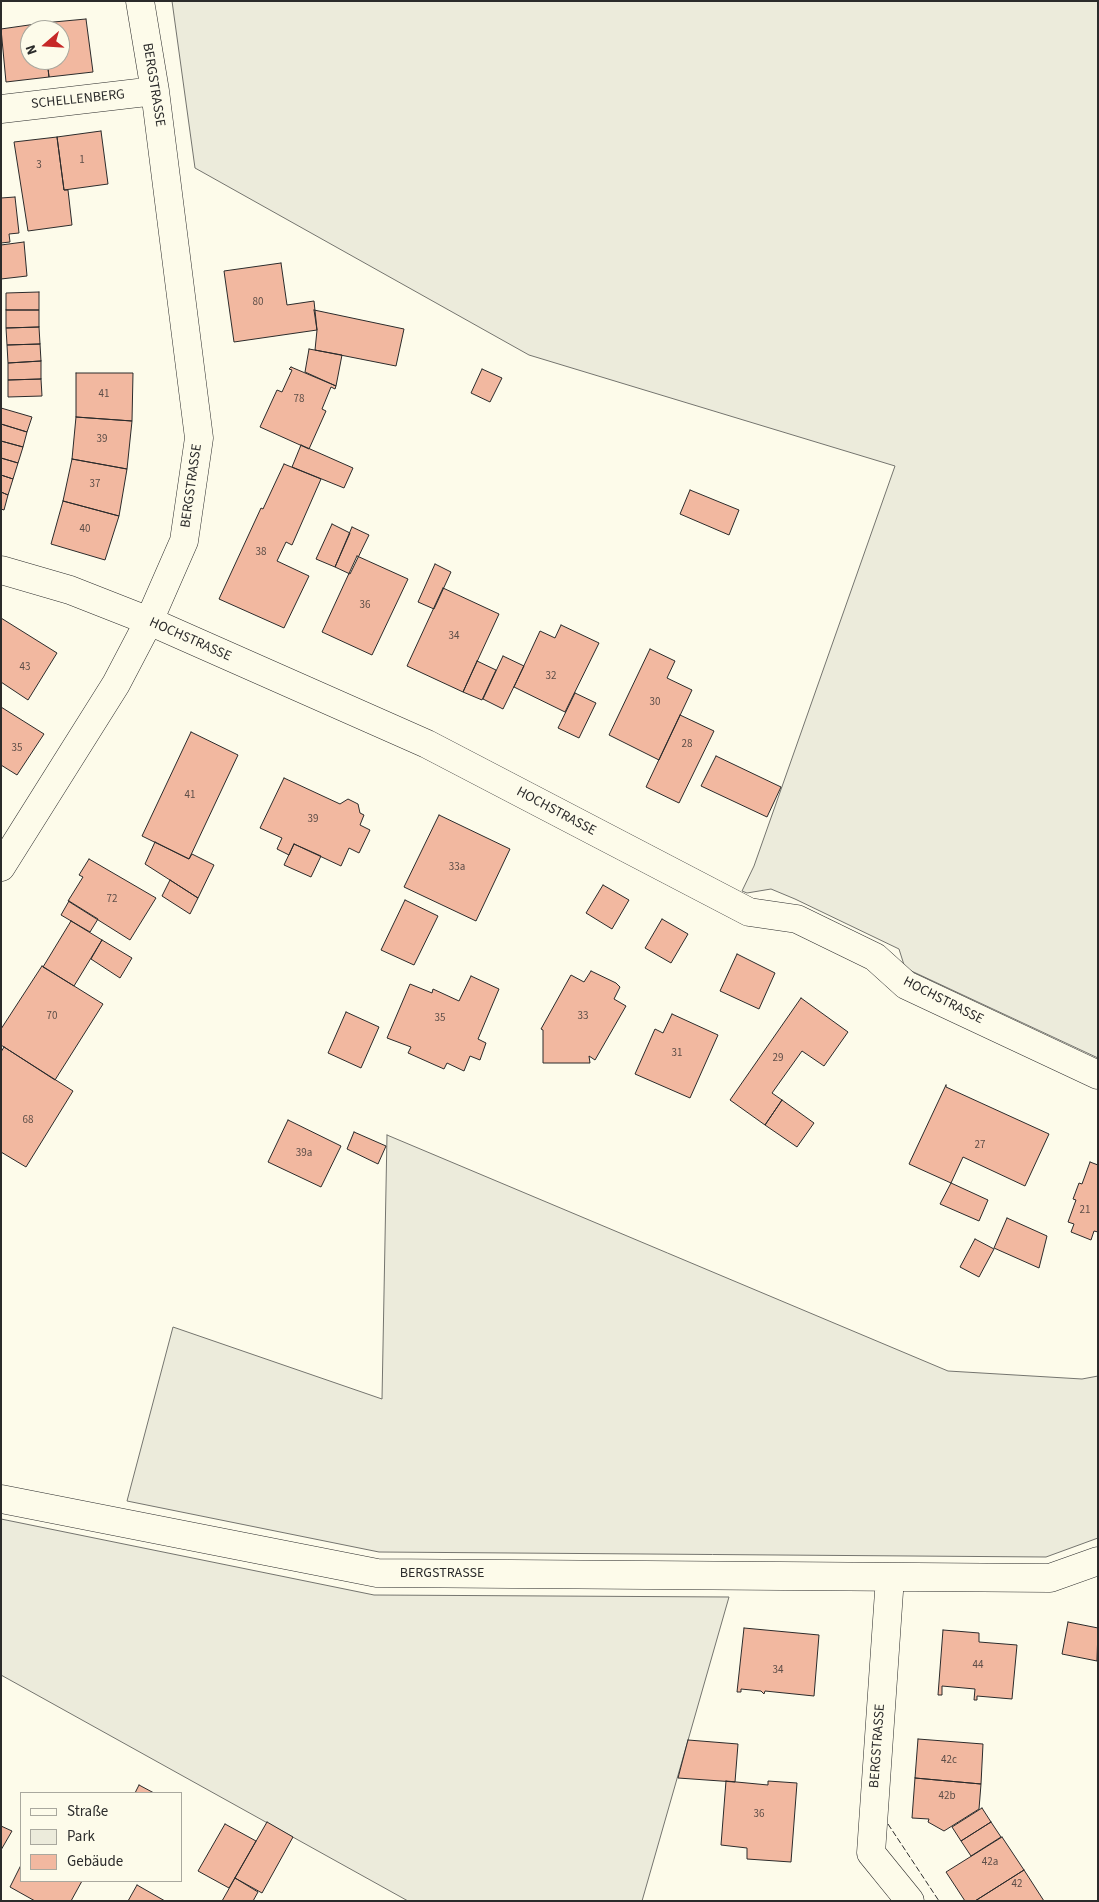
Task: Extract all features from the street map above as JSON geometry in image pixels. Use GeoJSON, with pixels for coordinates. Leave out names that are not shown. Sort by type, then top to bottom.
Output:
{"type":"FeatureCollection","features":[{"type":"Feature","properties":{"kind":"street","name":"BERGSTRASSE"},"geometry":{"type":"LineString","coordinates":[[1,867],[116,684],[149,621],[184,541],[199,438],[155,92],[140,1]]}},
{"type":"Feature","properties":{"kind":"street","name":"SCHELLENBERG"},"geometry":{"type":"LineString","coordinates":[[1,109],[155,92]]}},
{"type":"Feature","properties":{"kind":"street","name":"HOCHSTRASSE"},"geometry":{"type":"LineString","coordinates":[[1,570],[70,590],[149,621],[427,744],[749,912],[797,919],[875,957],[906,985],[1098,1075]]}},
{"type":"Feature","properties":{"kind":"street","name":"BERGSTRASSE"},"geometry":{"type":"LineString","coordinates":[[1,1499],[377,1573],[1050,1578],[1098,1560]]}},
{"type":"Feature","properties":{"kind":"street","name":"BERGSTRASSE"},"geometry":{"type":"LineString","coordinates":[[890,1577],[871,1853],[910,1901]]}},
{"type":"Feature","properties":{"kind":"green space"},"geometry":{"type":"Polygon","coordinates":[[[172,1],[1098,1],[1098,1058],[905,968],[899,949],[795,899],[771,889],[747,893],[742,891],[754,866],[895,466],[529,355],[195,168],[172,1]]]}},
{"type":"Feature","properties":{"kind":"green space"},"geometry":{"type":"Polygon","coordinates":[[[387,1135],[948,1371],[1082,1379],[1098,1376],[1098,1538],[1046,1557],[379,1552],[127,1501],[173,1327],[382,1399],[387,1135]]]}},
{"type":"Feature","properties":{"kind":"green space"},"geometry":{"type":"Polygon","coordinates":[[[1,1519],[374,1595],[729,1597],[642,1901],[408,1901],[1,1675],[1,1519]]]}},
{"type":"Feature","properties":{"kind":"building"},"geometry":{"type":"Polygon","coordinates":[[[86,19],[93,72],[49,77],[48,70],[70,70],[70,20],[86,19]]]}},
{"type":"Feature","properties":{"kind":"building"},"geometry":{"type":"Polygon","coordinates":[[[20,26],[20,70],[48,70],[49,77],[6,82],[1,29],[20,26]]]}},
{"type":"Feature","properties":{"kind":"building"},"geometry":{"type":"Polygon","coordinates":[[[101,131],[108,184],[64,190],[57,137],[101,131]]]}},
{"type":"Feature","properties":{"kind":"building"},"geometry":{"type":"Polygon","coordinates":[[[57,137],[64,190],[68,190],[72,225],[28,231],[14,142],[57,137]]]}},
{"type":"Feature","properties":{"kind":"building"},"geometry":{"type":"Polygon","coordinates":[[[15,197],[19,233],[9,234],[10,242],[1,243],[1,198],[15,197]]]}},
{"type":"Feature","properties":{"kind":"building"},"geometry":{"type":"Polygon","coordinates":[[[24,242],[27,276],[1,279],[1,245],[24,242]]]}},
{"type":"Feature","properties":{"kind":"building"},"geometry":{"type":"Polygon","coordinates":[[[281,263],[287,305],[314,301],[317,330],[234,342],[224,271],[281,263]]]}},
{"type":"Feature","properties":{"kind":"building"},"geometry":{"type":"Polygon","coordinates":[[[39,292],[39,310],[6,310],[6,293],[39,292]]]}},
{"type":"Feature","properties":{"kind":"building"},"geometry":{"type":"Polygon","coordinates":[[[6,310],[39,310],[39,327],[6,328],[6,310]]]}},
{"type":"Feature","properties":{"kind":"building"},"geometry":{"type":"Polygon","coordinates":[[[314,310],[404,329],[396,366],[315,350],[317,330],[314,310]]]}},
{"type":"Feature","properties":{"kind":"building"},"geometry":{"type":"Polygon","coordinates":[[[39,327],[40,344],[7,345],[6,328],[39,327]]]}},
{"type":"Feature","properties":{"kind":"building"},"geometry":{"type":"Polygon","coordinates":[[[40,344],[41,361],[8,363],[7,345],[40,344]]]}},
{"type":"Feature","properties":{"kind":"building"},"geometry":{"type":"Polygon","coordinates":[[[309,349],[342,355],[336,386],[305,372],[309,349]]]}},
{"type":"Feature","properties":{"kind":"building"},"geometry":{"type":"Polygon","coordinates":[[[41,361],[41,379],[8,380],[8,363],[41,361]]]}},
{"type":"Feature","properties":{"kind":"building"},"geometry":{"type":"Polygon","coordinates":[[[291,367],[336,386],[335,389],[331,387],[322,409],[326,411],[309,449],[260,427],[277,390],[282,392],[292,370],[289,369],[291,367]]]}},
{"type":"Feature","properties":{"kind":"building"},"geometry":{"type":"Polygon","coordinates":[[[482,369],[502,378],[490,402],[471,393],[482,369]]]}},
{"type":"Feature","properties":{"kind":"building"},"geometry":{"type":"Polygon","coordinates":[[[76,373],[133,373],[132,421],[76,417],[76,373]]]}},
{"type":"Feature","properties":{"kind":"building"},"geometry":{"type":"Polygon","coordinates":[[[41,379],[42,396],[8,397],[8,380],[41,379]]]}},
{"type":"Feature","properties":{"kind":"building"},"geometry":{"type":"Polygon","coordinates":[[[1,408],[32,417],[27,432],[1,424],[1,408]]]}},
{"type":"Feature","properties":{"kind":"building"},"geometry":{"type":"Polygon","coordinates":[[[76,417],[132,421],[127,469],[72,459],[76,417]]]}},
{"type":"Feature","properties":{"kind":"building"},"geometry":{"type":"Polygon","coordinates":[[[1,424],[27,432],[23,447],[1,441],[1,424]]]}},
{"type":"Feature","properties":{"kind":"building"},"geometry":{"type":"Polygon","coordinates":[[[1,441],[23,447],[18,463],[1,458],[1,441]]]}},
{"type":"Feature","properties":{"kind":"building"},"geometry":{"type":"Polygon","coordinates":[[[301,445],[353,468],[344,488],[292,467],[301,445]]]}},
{"type":"Feature","properties":{"kind":"building"},"geometry":{"type":"Polygon","coordinates":[[[1,458],[18,463],[13,479],[1,475],[1,458]]]}},
{"type":"Feature","properties":{"kind":"building"},"geometry":{"type":"Polygon","coordinates":[[[72,459],[127,469],[119,516],[63,501],[72,459]]]}},
{"type":"Feature","properties":{"kind":"building"},"geometry":{"type":"Polygon","coordinates":[[[284,464],[321,479],[292,545],[286,542],[277,561],[309,576],[284,628],[219,599],[261,508],[263,509],[284,464]]]}},
{"type":"Feature","properties":{"kind":"building"},"geometry":{"type":"Polygon","coordinates":[[[1,475],[13,479],[8,495],[1,492],[1,475]]]}},
{"type":"Feature","properties":{"kind":"building"},"geometry":{"type":"Polygon","coordinates":[[[690,490],[739,510],[729,535],[680,514],[690,490]]]}},
{"type":"Feature","properties":{"kind":"building"},"geometry":{"type":"Polygon","coordinates":[[[1,492],[8,495],[4,510],[1,509],[1,492]]]}},
{"type":"Feature","properties":{"kind":"building"},"geometry":{"type":"Polygon","coordinates":[[[63,501],[119,516],[105,560],[51,544],[63,501]]]}},
{"type":"Feature","properties":{"kind":"building"},"geometry":{"type":"Polygon","coordinates":[[[332,524],[350,533],[335,567],[316,559],[332,524]]]}},
{"type":"Feature","properties":{"kind":"building"},"geometry":{"type":"Polygon","coordinates":[[[352,527],[369,535],[350,574],[335,567],[352,527]]]}},
{"type":"Feature","properties":{"kind":"building"},"geometry":{"type":"Polygon","coordinates":[[[357,556],[408,579],[372,655],[322,632],[357,556]]]}},
{"type":"Feature","properties":{"kind":"building"},"geometry":{"type":"Polygon","coordinates":[[[435,564],[451,572],[434,609],[418,602],[435,564]]]}},
{"type":"Feature","properties":{"kind":"building"},"geometry":{"type":"Polygon","coordinates":[[[443,588],[499,614],[463,692],[407,666],[443,588]]]}},
{"type":"Feature","properties":{"kind":"building"},"geometry":{"type":"Polygon","coordinates":[[[1,618],[57,653],[28,700],[1,682],[1,618]]]}},
{"type":"Feature","properties":{"kind":"building"},"geometry":{"type":"Polygon","coordinates":[[[561,625],[599,643],[565,712],[514,687],[540,631],[555,638],[561,625]]]}},
{"type":"Feature","properties":{"kind":"building"},"geometry":{"type":"Polygon","coordinates":[[[650,649],[675,661],[667,678],[692,690],[659,760],[609,735],[650,649]]]}},
{"type":"Feature","properties":{"kind":"building"},"geometry":{"type":"Polygon","coordinates":[[[503,656],[524,666],[503,709],[483,699],[503,656]]]}},
{"type":"Feature","properties":{"kind":"building"},"geometry":{"type":"Polygon","coordinates":[[[477,661],[496,670],[482,700],[463,692],[477,661]]]}},
{"type":"Feature","properties":{"kind":"building"},"geometry":{"type":"Polygon","coordinates":[[[575,693],[596,703],[579,738],[558,728],[575,693]]]}},
{"type":"Feature","properties":{"kind":"building"},"geometry":{"type":"Polygon","coordinates":[[[1,707],[44,734],[17,775],[1,765],[1,707]]]}},
{"type":"Feature","properties":{"kind":"building"},"geometry":{"type":"Polygon","coordinates":[[[680,715],[714,731],[679,803],[646,787],[680,715]]]}},
{"type":"Feature","properties":{"kind":"building"},"geometry":{"type":"Polygon","coordinates":[[[191,732],[238,755],[189,859],[142,836],[191,732]]]}},
{"type":"Feature","properties":{"kind":"building"},"geometry":{"type":"Polygon","coordinates":[[[716,756],[781,787],[767,817],[701,786],[716,756]]]}},
{"type":"Feature","properties":{"kind":"building"},"geometry":{"type":"Polygon","coordinates":[[[284,778],[340,804],[348,799],[358,804],[360,813],[364,815],[360,825],[370,830],[359,853],[349,848],[341,866],[294,844],[289,855],[277,849],[282,838],[260,828],[284,778]]]}},
{"type":"Feature","properties":{"kind":"building"},"geometry":{"type":"Polygon","coordinates":[[[439,815],[510,849],[476,921],[404,887],[439,815]]]}},
{"type":"Feature","properties":{"kind":"building"},"geometry":{"type":"Polygon","coordinates":[[[155,842],[189,859],[192,854],[214,865],[198,898],[145,864],[155,842]]]}},
{"type":"Feature","properties":{"kind":"building"},"geometry":{"type":"Polygon","coordinates":[[[294,844],[321,856],[311,877],[284,865],[294,844]]]}},
{"type":"Feature","properties":{"kind":"building"},"geometry":{"type":"Polygon","coordinates":[[[89,859],[156,898],[130,940],[68,901],[83,877],[79,875],[89,859]]]}},
{"type":"Feature","properties":{"kind":"building"},"geometry":{"type":"Polygon","coordinates":[[[170,880],[198,898],[190,914],[162,896],[170,880]]]}},
{"type":"Feature","properties":{"kind":"building"},"geometry":{"type":"Polygon","coordinates":[[[603,885],[629,900],[612,929],[586,913],[603,885]]]}},
{"type":"Feature","properties":{"kind":"building"},"geometry":{"type":"Polygon","coordinates":[[[405,900],[438,916],[414,965],[381,950],[405,900]]]}},
{"type":"Feature","properties":{"kind":"building"},"geometry":{"type":"Polygon","coordinates":[[[69,901],[98,919],[90,932],[61,915],[69,901]]]}},
{"type":"Feature","properties":{"kind":"building"},"geometry":{"type":"Polygon","coordinates":[[[662,919],[688,934],[671,963],[645,948],[662,919]]]}},
{"type":"Feature","properties":{"kind":"building"},"geometry":{"type":"Polygon","coordinates":[[[71,921],[102,940],[74,986],[43,967],[71,921]]]}},
{"type":"Feature","properties":{"kind":"building"},"geometry":{"type":"Polygon","coordinates":[[[102,940],[132,958],[120,978],[91,959],[102,940]]]}},
{"type":"Feature","properties":{"kind":"building"},"geometry":{"type":"Polygon","coordinates":[[[737,954],[775,973],[759,1009],[720,991],[737,954]]]}},
{"type":"Feature","properties":{"kind":"building"},"geometry":{"type":"Polygon","coordinates":[[[42,966],[103,1004],[55,1080],[1,1045],[1,1029],[42,966]]]}},
{"type":"Feature","properties":{"kind":"building"},"geometry":{"type":"Polygon","coordinates":[[[591,971],[616,983],[620,987],[614,999],[626,1006],[595,1060],[589,1056],[590,1063],[543,1063],[543,1030],[541,1029],[571,975],[584,982],[591,971]]]}},
{"type":"Feature","properties":{"kind":"building"},"geometry":{"type":"Polygon","coordinates":[[[471,976],[499,989],[478,1039],[486,1043],[480,1060],[470,1056],[464,1071],[447,1063],[444,1069],[408,1053],[411,1047],[387,1038],[410,984],[432,993],[433,989],[459,1001],[471,976]]]}},
{"type":"Feature","properties":{"kind":"building"},"geometry":{"type":"Polygon","coordinates":[[[801,998],[848,1032],[824,1066],[802,1051],[772,1093],[782,1100],[765,1125],[730,1100],[801,998]]]}},
{"type":"Feature","properties":{"kind":"building"},"geometry":{"type":"Polygon","coordinates":[[[346,1012],[379,1027],[361,1068],[328,1053],[346,1012]]]}},
{"type":"Feature","properties":{"kind":"building"},"geometry":{"type":"Polygon","coordinates":[[[672,1014],[718,1035],[690,1098],[635,1074],[655,1029],[663,1033],[672,1014]]]}},
{"type":"Feature","properties":{"kind":"building"},"geometry":{"type":"Polygon","coordinates":[[[4,1047],[73,1091],[26,1167],[1,1152],[1,1052],[4,1047]]]}},
{"type":"Feature","properties":{"kind":"building"},"geometry":{"type":"Polygon","coordinates":[[[946,1085],[946,1087],[1049,1134],[1025,1186],[963,1157],[951,1183],[909,1164],[946,1085]]]}},
{"type":"Feature","properties":{"kind":"building"},"geometry":{"type":"Polygon","coordinates":[[[782,1100],[814,1123],[797,1147],[765,1125],[782,1100]]]}},
{"type":"Feature","properties":{"kind":"building"},"geometry":{"type":"Polygon","coordinates":[[[288,1120],[341,1146],[321,1187],[268,1162],[288,1120]]]}},
{"type":"Feature","properties":{"kind":"building"},"geometry":{"type":"Polygon","coordinates":[[[354,1132],[386,1146],[378,1164],[347,1149],[354,1132]]]}},
{"type":"Feature","properties":{"kind":"building"},"geometry":{"type":"Polygon","coordinates":[[[1090,1162],[1098,1165],[1098,1232],[1094,1231],[1091,1240],[1071,1232],[1074,1224],[1068,1222],[1076,1200],[1073,1199],[1079,1183],[1082,1184],[1090,1162]]]}},
{"type":"Feature","properties":{"kind":"building"},"geometry":{"type":"Polygon","coordinates":[[[951,1183],[988,1200],[979,1221],[940,1204],[951,1183]]]}},
{"type":"Feature","properties":{"kind":"building"},"geometry":{"type":"Polygon","coordinates":[[[1007,1218],[1047,1236],[1039,1268],[994,1248],[1007,1218]]]}},
{"type":"Feature","properties":{"kind":"building"},"geometry":{"type":"Polygon","coordinates":[[[975,1239],[994,1249],[979,1277],[960,1267],[975,1239]]]}},
{"type":"Feature","properties":{"kind":"building"},"geometry":{"type":"Polygon","coordinates":[[[1068,1622],[1098,1628],[1097,1661],[1062,1654],[1068,1622]]]}},
{"type":"Feature","properties":{"kind":"building"},"geometry":{"type":"Polygon","coordinates":[[[744,1628],[819,1635],[814,1696],[765,1691],[764,1694],[761,1691],[741,1689],[741,1692],[737,1692],[744,1628]]]}},
{"type":"Feature","properties":{"kind":"building"},"geometry":{"type":"Polygon","coordinates":[[[943,1630],[979,1633],[979,1642],[1017,1645],[1012,1699],[977,1696],[977,1700],[974,1700],[975,1689],[942,1686],[942,1695],[938,1695],[943,1630]]]}},
{"type":"Feature","properties":{"kind":"building"},"geometry":{"type":"Polygon","coordinates":[[[918,1739],[983,1744],[981,1784],[915,1778],[918,1739]]]}},
{"type":"Feature","properties":{"kind":"building"},"geometry":{"type":"Polygon","coordinates":[[[688,1740],[738,1744],[735,1782],[678,1778],[688,1740]]]}},
{"type":"Feature","properties":{"kind":"building"},"geometry":{"type":"Polygon","coordinates":[[[915,1778],[981,1784],[979,1809],[944,1831],[928,1822],[929,1819],[912,1818],[915,1778]]]}},
{"type":"Feature","properties":{"kind":"building"},"geometry":{"type":"Polygon","coordinates":[[[726,1781],[768,1785],[768,1781],[797,1783],[791,1862],[747,1859],[747,1848],[721,1845],[726,1781]]]}},
{"type":"Feature","properties":{"kind":"building"},"geometry":{"type":"Polygon","coordinates":[[[139,1785],[152,1792],[136,1792],[139,1785]]]}},
{"type":"Feature","properties":{"kind":"building"},"geometry":{"type":"Polygon","coordinates":[[[982,1808],[991,1822],[961,1841],[952,1827],[982,1808]]]}},
{"type":"Feature","properties":{"kind":"building"},"geometry":{"type":"Polygon","coordinates":[[[267,1822],[293,1837],[262,1893],[235,1878],[267,1822]]]}},
{"type":"Feature","properties":{"kind":"building"},"geometry":{"type":"Polygon","coordinates":[[[991,1822],[1001,1837],[971,1856],[961,1841],[991,1822]]]}},
{"type":"Feature","properties":{"kind":"building"},"geometry":{"type":"Polygon","coordinates":[[[225,1824],[256,1841],[229,1888],[198,1871],[225,1824]]]}},
{"type":"Feature","properties":{"kind":"building"},"geometry":{"type":"Polygon","coordinates":[[[1,1826],[12,1831],[1,1850],[1,1826]]]}},
{"type":"Feature","properties":{"kind":"building"},"geometry":{"type":"Polygon","coordinates":[[[1002,1837],[1024,1870],[975,1901],[965,1901],[946,1872],[1002,1837]]]}},
{"type":"Feature","properties":{"kind":"building"},"geometry":{"type":"Polygon","coordinates":[[[20,1867],[20,1882],[81,1882],[71,1901],[35,1901],[10,1887],[20,1867]]]}},
{"type":"Feature","properties":{"kind":"building"},"geometry":{"type":"Polygon","coordinates":[[[1024,1870],[1044,1901],[975,1901],[1024,1870]]]}},
{"type":"Feature","properties":{"kind":"building"},"geometry":{"type":"Polygon","coordinates":[[[235,1878],[258,1892],[253,1901],[222,1901],[235,1878]]]}},
{"type":"Feature","properties":{"kind":"building"},"geometry":{"type":"Polygon","coordinates":[[[137,1885],[165,1901],[128,1901],[137,1885]]]}},
{"type":"Feature","properties":{"kind":"fence"},"geometry":{"type":"LineString","coordinates":[[888,1824],[939,1901]]}}]}
